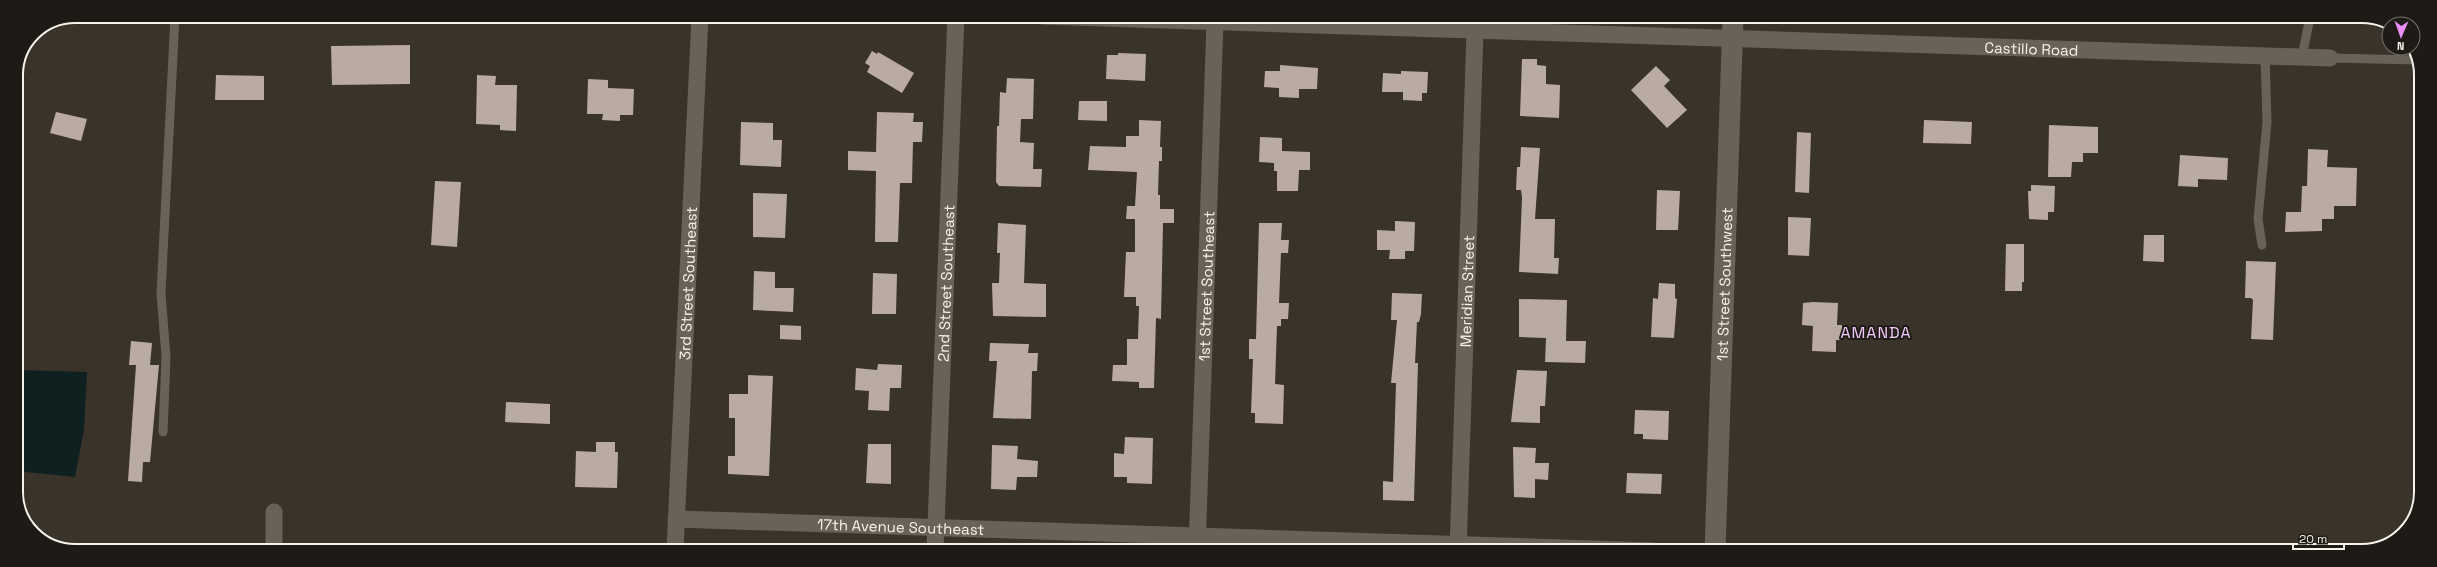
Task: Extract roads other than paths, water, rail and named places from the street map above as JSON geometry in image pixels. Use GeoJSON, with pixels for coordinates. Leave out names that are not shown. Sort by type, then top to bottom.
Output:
{"type":"FeatureCollection","features":[{"type":"Feature","properties":{"kind":"street","name":"3rd Street Southeast"},"geometry":{"type":"LineString","coordinates":[[675,544],[700,23]]}},
{"type":"Feature","properties":{"kind":"street","name":"2nd Street Southeast"},"geometry":{"type":"LineString","coordinates":[[935,544],[956,23]]}},
{"type":"Feature","properties":{"kind":"street","name":"1st Street Southeast"},"geometry":{"type":"LineString","coordinates":[[1197,544],[1215,23]]}},
{"type":"Feature","properties":{"kind":"street","name":"Castillo Road"},"geometry":{"type":"LineString","coordinates":[[1244,23],[2330,58]]}},
{"type":"Feature","properties":{"kind":"street","name":"1st Street Southwest"},"geometry":{"type":"LineString","coordinates":[[1715,544],[1733,23]]}},
{"type":"Feature","properties":{"kind":"street","name":"Meridian Street"},"geometry":{"type":"LineString","coordinates":[[1458,544],[1475,31]]}},
{"type":"Feature","properties":{"kind":"street"},"geometry":{"type":"LineString","coordinates":[[274,512],[274,544]]}},
{"type":"Feature","properties":{"kind":"street","name":"17th Avenue Southeast"},"geometry":{"type":"LineString","coordinates":[[676,519],[936,529],[1197,544]]}},
{"type":"Feature","properties":{"kind":"lane"},"geometry":{"type":"LineString","coordinates":[[163,432],[166,357],[162,293],[175,23]]}},
{"type":"Feature","properties":{"kind":"lane"},"geometry":{"type":"LineString","coordinates":[[2302,57],[2309,23]]}},
{"type":"Feature","properties":{"kind":"lane"},"geometry":{"type":"LineString","coordinates":[[2262,245],[2258,219],[2259,183],[2267,122],[2265,56]]}},
{"type":"Feature","properties":{"kind":"lane"},"geometry":{"type":"LineString","coordinates":[[2330,58],[2411,60]]}},
{"type":"Feature","properties":{"kind":"district","name":"AMANDA"},"geometry":{"type":"Point","coordinates":[1876,332]}}]}
